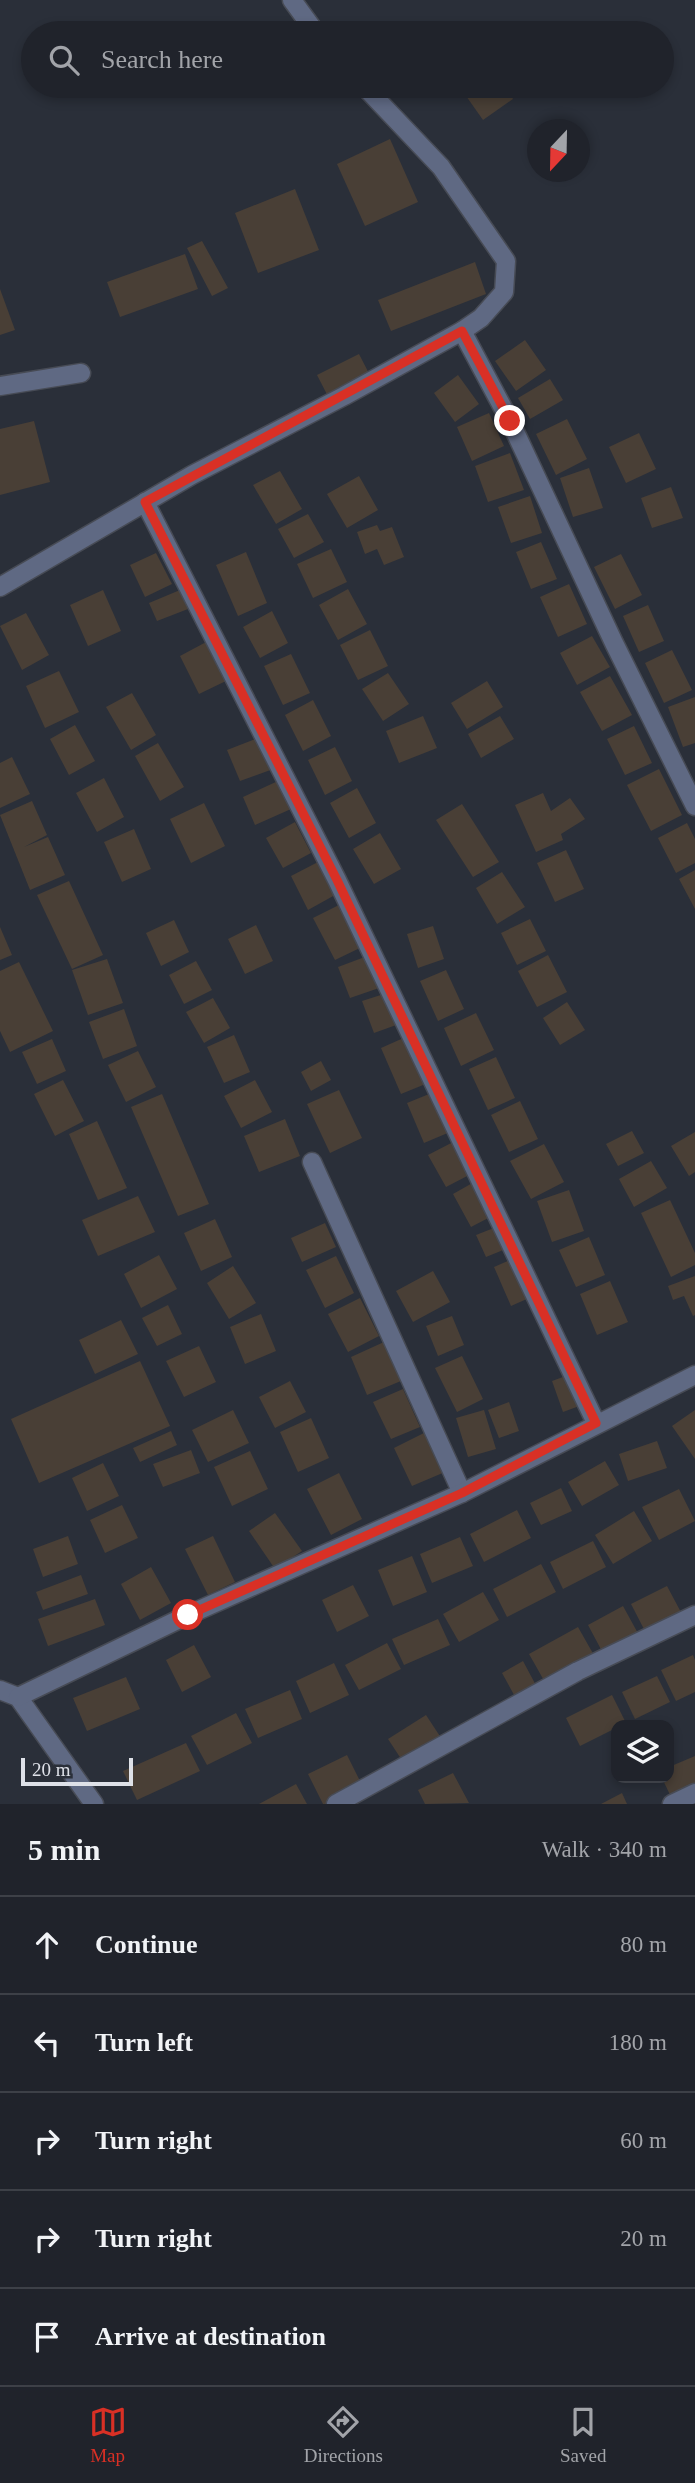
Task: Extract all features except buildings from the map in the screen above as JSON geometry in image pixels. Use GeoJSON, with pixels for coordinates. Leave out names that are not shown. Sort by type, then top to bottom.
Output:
{"type":"FeatureCollection","features":[{"type":"Feature","properties":{"kind":"street"},"geometry":{"type":"LineString","coordinates":[[292,0],[307,21]]}},
{"type":"Feature","properties":{"kind":"street"},"geometry":{"type":"LineString","coordinates":[[0,587],[145,502],[462,331],[481,318],[504,292],[506,261],[441,167],[375,98]]}},
{"type":"Feature","properties":{"kind":"street"},"geometry":{"type":"LineString","coordinates":[[462,331],[510,421],[614,643],[695,806]]}},
{"type":"Feature","properties":{"kind":"street"},"geometry":{"type":"LineString","coordinates":[[0,386],[80,373]]}},
{"type":"Feature","properties":{"kind":"street"},"geometry":{"type":"LineString","coordinates":[[145,502],[337,880],[596,1423]]}},
{"type":"Feature","properties":{"kind":"street"},"geometry":{"type":"LineString","coordinates":[[312,1162],[462,1493]]}},
{"type":"Feature","properties":{"kind":"street"},"geometry":{"type":"LineString","coordinates":[[18,1697],[188,1615],[462,1493],[695,1375]]}},
{"type":"Feature","properties":{"kind":"street"},"geometry":{"type":"LineString","coordinates":[[336,1804],[578,1671],[695,1615]]}},
{"type":"Feature","properties":{"kind":"street"},"geometry":{"type":"LineString","coordinates":[[0,1690],[18,1697],[94,1804]]}},
{"type":"Feature","properties":{"kind":"street"},"geometry":{"type":"LineString","coordinates":[[672,1804],[695,1793]]}},
{"type":"Feature","properties":{"kind":"route"},"geometry":{"type":"LineString","coordinates":[[188,1615],[462,1493],[596,1423],[337,880],[145,502],[462,331],[510,421]]}}]}
